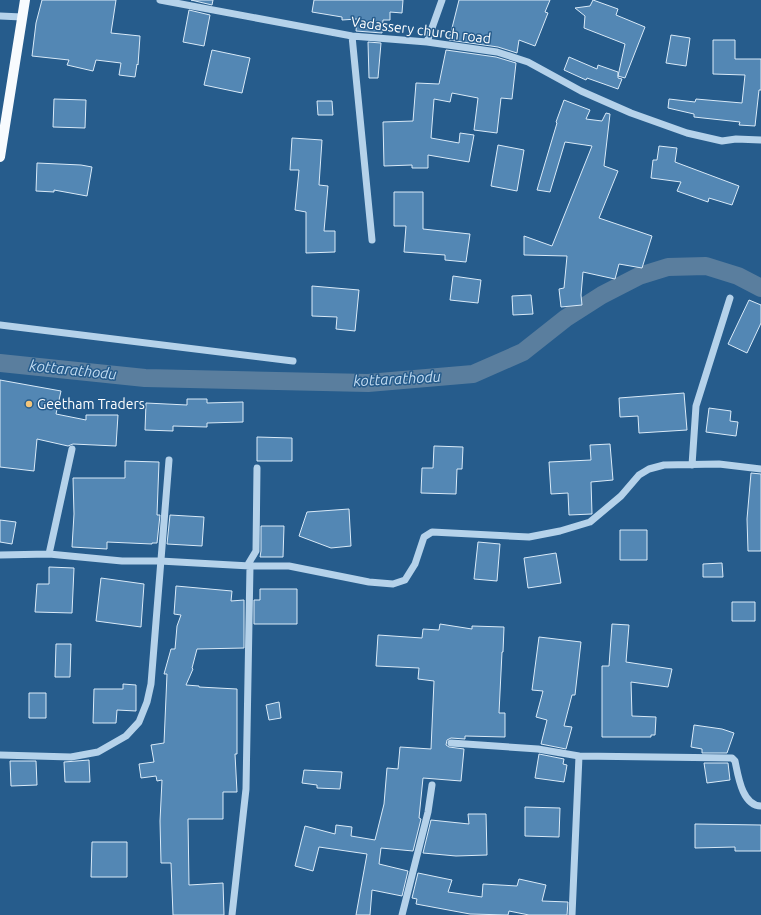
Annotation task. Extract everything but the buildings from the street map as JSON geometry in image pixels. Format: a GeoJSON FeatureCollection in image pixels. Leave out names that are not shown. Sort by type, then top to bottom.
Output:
{"type":"FeatureCollection","features":[{"type":"Feature","properties":{"kind":"main road"},"geometry":{"type":"LineString","coordinates":[[0,157],[25,0]]}},
{"type":"Feature","properties":{"kind":"street","name":"Vadassery church road"},"geometry":{"type":"LineString","coordinates":[[160,0],[185,2],[352,36],[427,42],[497,52],[528,62],[580,91],[617,107],[687,133],[722,141],[736,139],[761,140]]}},
{"type":"Feature","properties":{"kind":"street"},"geometry":{"type":"LineString","coordinates":[[427,42],[442,0]]}},
{"type":"Feature","properties":{"kind":"street"},"geometry":{"type":"LineString","coordinates":[[0,16],[22,17]]}},
{"type":"Feature","properties":{"kind":"street"},"geometry":{"type":"LineString","coordinates":[[352,36],[372,240]]}},
{"type":"Feature","properties":{"kind":"street"},"geometry":{"type":"LineString","coordinates":[[692,465],[696,406],[730,298]]}},
{"type":"Feature","properties":{"kind":"street"},"geometry":{"type":"LineString","coordinates":[[0,325],[293,361]]}},
{"type":"Feature","properties":{"kind":"street"},"geometry":{"type":"LineString","coordinates":[[49,554],[72,450]]}},
{"type":"Feature","properties":{"kind":"street"},"geometry":{"type":"LineString","coordinates":[[0,755],[71,757],[98,752],[126,736],[139,722],[147,702],[151,684],[169,460]]}},
{"type":"Feature","properties":{"kind":"street"},"geometry":{"type":"LineString","coordinates":[[0,554],[49,554],[122,561],[289,566],[369,582],[393,584],[405,580],[415,564],[424,537],[432,532],[530,537],[560,531],[590,522],[621,496],[638,475],[649,469],[664,465],[719,464],[761,469]]}},
{"type":"Feature","properties":{"kind":"street"},"geometry":{"type":"LineString","coordinates":[[232,915],[246,788],[249,566],[256,552],[257,468]]}},
{"type":"Feature","properties":{"kind":"street"},"geometry":{"type":"LineString","coordinates":[[451,743],[538,749],[579,756],[732,758],[735,761],[744,793],[751,803],[756,806],[761,806]]}},
{"type":"Feature","properties":{"kind":"street"},"geometry":{"type":"LineString","coordinates":[[572,915],[579,756]]}},
{"type":"Feature","properties":{"kind":"street"},"geometry":{"type":"LineString","coordinates":[[402,915],[428,812],[432,785]]}},
{"type":"Feature","properties":{"kind":"waterway","name":"kottarathodu"},"geometry":{"type":"LineString","coordinates":[[0,363],[145,378],[368,383],[473,374],[523,352],[566,318],[602,295],[639,276],[668,267],[706,266],[738,276],[761,288]]}},
{"type":"Feature","properties":{"kind":"place","name":"Geetham Traders"},"geometry":{"type":"Point","coordinates":[29,404]}}]}
